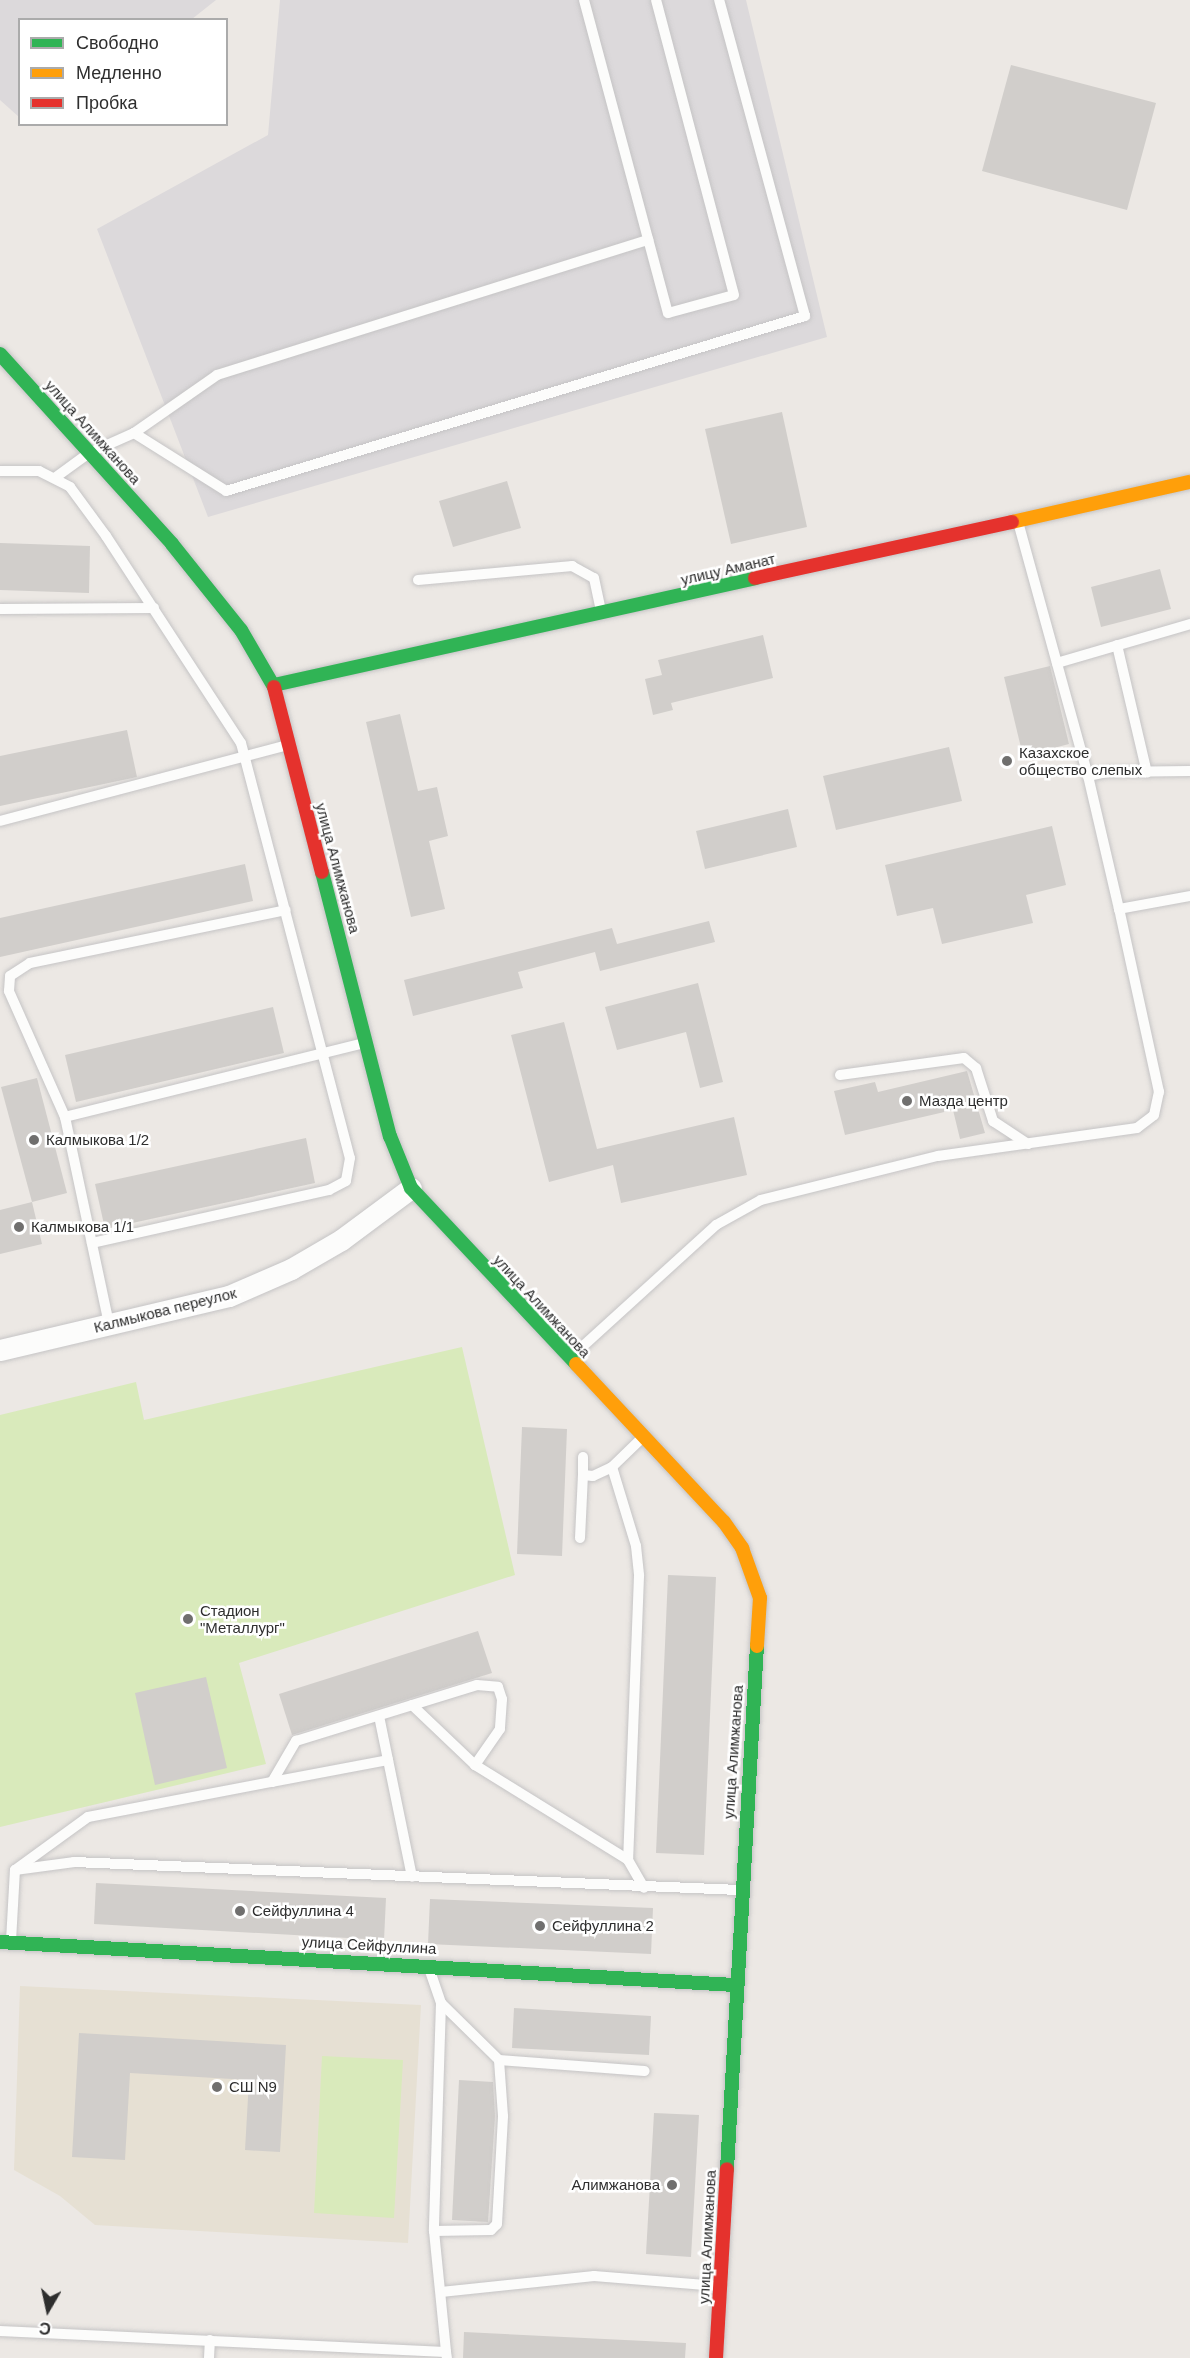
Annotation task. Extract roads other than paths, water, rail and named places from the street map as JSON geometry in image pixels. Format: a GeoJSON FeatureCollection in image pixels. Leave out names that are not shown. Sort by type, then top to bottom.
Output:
{"type":"FeatureCollection","features":[{"type":"Feature","properties":{"kind":"street","name":"улица Алимжанова"},"geometry":{"type":"LineString","coordinates":[[0,354],[89,453],[234,622],[274,685],[368,1042],[390,1136],[411,1188],[724,1522],[742,1548],[760,1598],[740,1890],[722,2286],[716,2358]]}},
{"type":"Feature","properties":{"kind":"street","name":"улицу Аманат"},"geometry":{"type":"LineString","coordinates":[[274,685],[1190,482]]}},
{"type":"Feature","properties":{"kind":"street","name":"Калмыкова переулок"},"geometry":{"type":"LineString","coordinates":[[0,1350],[229,1296],[291,1269],[411,1188]]}},
{"type":"Feature","properties":{"kind":"street","name":"улица Сейфуллина"},"geometry":{"type":"LineString","coordinates":[[5,1942],[428,1965],[735,1985]]}},
{"type":"Feature","properties":{"kind":"lane"},"geometry":{"type":"LineString","coordinates":[[584,0],[668,313],[734,295],[656,0]]}},
{"type":"Feature","properties":{"kind":"lane"},"geometry":{"type":"LineString","coordinates":[[134,433],[226,491],[805,316],[718,0]]}},
{"type":"Feature","properties":{"kind":"lane"},"geometry":{"type":"LineString","coordinates":[[56,477],[89,453],[134,433],[217,375],[648,240]]}},
{"type":"Feature","properties":{"kind":"lane"},"geometry":{"type":"LineString","coordinates":[[0,471],[39,471],[56,477],[106,536],[231,724],[245,754],[350,1158],[349,1175],[338,1187],[92,1243]]}},
{"type":"Feature","properties":{"kind":"lane"},"geometry":{"type":"LineString","coordinates":[[569,1359],[716,1225],[744,1208],[938,1156],[1137,1128],[1150,1121],[1158,1106],[1159,1092],[1119,909],[1088,776],[1018,520]]}},
{"type":"Feature","properties":{"kind":"lane"},"geometry":{"type":"LineString","coordinates":[[418,580],[572,566],[594,578],[602,614]]}},
{"type":"Feature","properties":{"kind":"lane"},"geometry":{"type":"LineString","coordinates":[[0,609],[154,608]]}},
{"type":"Feature","properties":{"kind":"lane"},"geometry":{"type":"LineString","coordinates":[[1057,663],[1190,624]]}},
{"type":"Feature","properties":{"kind":"lane"},"geometry":{"type":"LineString","coordinates":[[1117,645],[1147,773]]}},
{"type":"Feature","properties":{"kind":"lane"},"geometry":{"type":"LineString","coordinates":[[0,821],[245,754],[288,745]]}},
{"type":"Feature","properties":{"kind":"lane"},"geometry":{"type":"LineString","coordinates":[[1088,776],[1190,771]]}},
{"type":"Feature","properties":{"kind":"lane"},"geometry":{"type":"LineString","coordinates":[[1119,909],[1190,896]]}},
{"type":"Feature","properties":{"kind":"lane"},"geometry":{"type":"LineString","coordinates":[[110,1324],[65,1117],[9,991],[5,975],[30,963],[286,910]]}},
{"type":"Feature","properties":{"kind":"lane"},"geometry":{"type":"LineString","coordinates":[[65,1117],[368,1042]]}},
{"type":"Feature","properties":{"kind":"lane"},"geometry":{"type":"LineString","coordinates":[[840,1076],[964,1058],[976,1068],[993,1121],[1028,1144]]}},
{"type":"Feature","properties":{"kind":"lane"},"geometry":{"type":"LineString","coordinates":[[583,1475],[593,1476],[612,1467],[643,1436]]}},
{"type":"Feature","properties":{"kind":"lane"},"geometry":{"type":"LineString","coordinates":[[580,1538],[583,1457]]}},
{"type":"Feature","properties":{"kind":"lane"},"geometry":{"type":"LineString","coordinates":[[612,1467],[636,1546],[639,1576],[628,1860]]}},
{"type":"Feature","properties":{"kind":"lane"},"geometry":{"type":"LineString","coordinates":[[272,1782],[296,1741],[477,1686],[498,1688],[500,1729],[475,1765]]}},
{"type":"Feature","properties":{"kind":"lane"},"geometry":{"type":"LineString","coordinates":[[412,1705],[475,1765],[628,1860],[644,1888]]}},
{"type":"Feature","properties":{"kind":"lane"},"geometry":{"type":"LineString","coordinates":[[379,1716],[412,1877]]}},
{"type":"Feature","properties":{"kind":"lane"},"geometry":{"type":"LineString","coordinates":[[5,1942],[15,1870],[88,1817],[388,1760]]}},
{"type":"Feature","properties":{"kind":"lane"},"geometry":{"type":"LineString","coordinates":[[15,1870],[74,1862],[644,1888],[740,1890]]}},
{"type":"Feature","properties":{"kind":"lane"},"geometry":{"type":"LineString","coordinates":[[0,2331],[210,2340],[447,2355],[434,2231],[441,2003],[428,1965]]}},
{"type":"Feature","properties":{"kind":"lane"},"geometry":{"type":"LineString","coordinates":[[434,2231],[491,2230],[497,2224],[503,2116],[499,2061],[441,2003]]}},
{"type":"Feature","properties":{"kind":"lane"},"geometry":{"type":"LineString","coordinates":[[499,2061],[645,2071]]}},
{"type":"Feature","properties":{"kind":"lane"},"geometry":{"type":"LineString","coordinates":[[441,2292],[594,2276],[722,2286]]}},
{"type":"Feature","properties":{"kind":"lane"},"geometry":{"type":"LineString","coordinates":[[209,2358],[210,2340]]}},
{"type":"Feature","properties":{"kind":"place","name":"Казахское общество слепых"},"geometry":{"type":"Point","coordinates":[1007,761]}},
{"type":"Feature","properties":{"kind":"place","name":"Мазда центр"},"geometry":{"type":"Point","coordinates":[907,1101]}},
{"type":"Feature","properties":{"kind":"place","name":"Калмыкова 1/2"},"geometry":{"type":"Point","coordinates":[34,1140]}},
{"type":"Feature","properties":{"kind":"place","name":"Калмыкова 1/1"},"geometry":{"type":"Point","coordinates":[19,1227]}},
{"type":"Feature","properties":{"kind":"place","name":"Стадион \"Металлург\""},"geometry":{"type":"Point","coordinates":[188,1619]}},
{"type":"Feature","properties":{"kind":"place","name":"Сейфуллина 4"},"geometry":{"type":"Point","coordinates":[240,1911]}},
{"type":"Feature","properties":{"kind":"place","name":"Сейфуллина 2"},"geometry":{"type":"Point","coordinates":[540,1926]}},
{"type":"Feature","properties":{"kind":"place","name":"СШ N9"},"geometry":{"type":"Point","coordinates":[217,2087]}},
{"type":"Feature","properties":{"kind":"place","name":"Алимжанова"},"geometry":{"type":"Point","coordinates":[672,2185]}}]}
